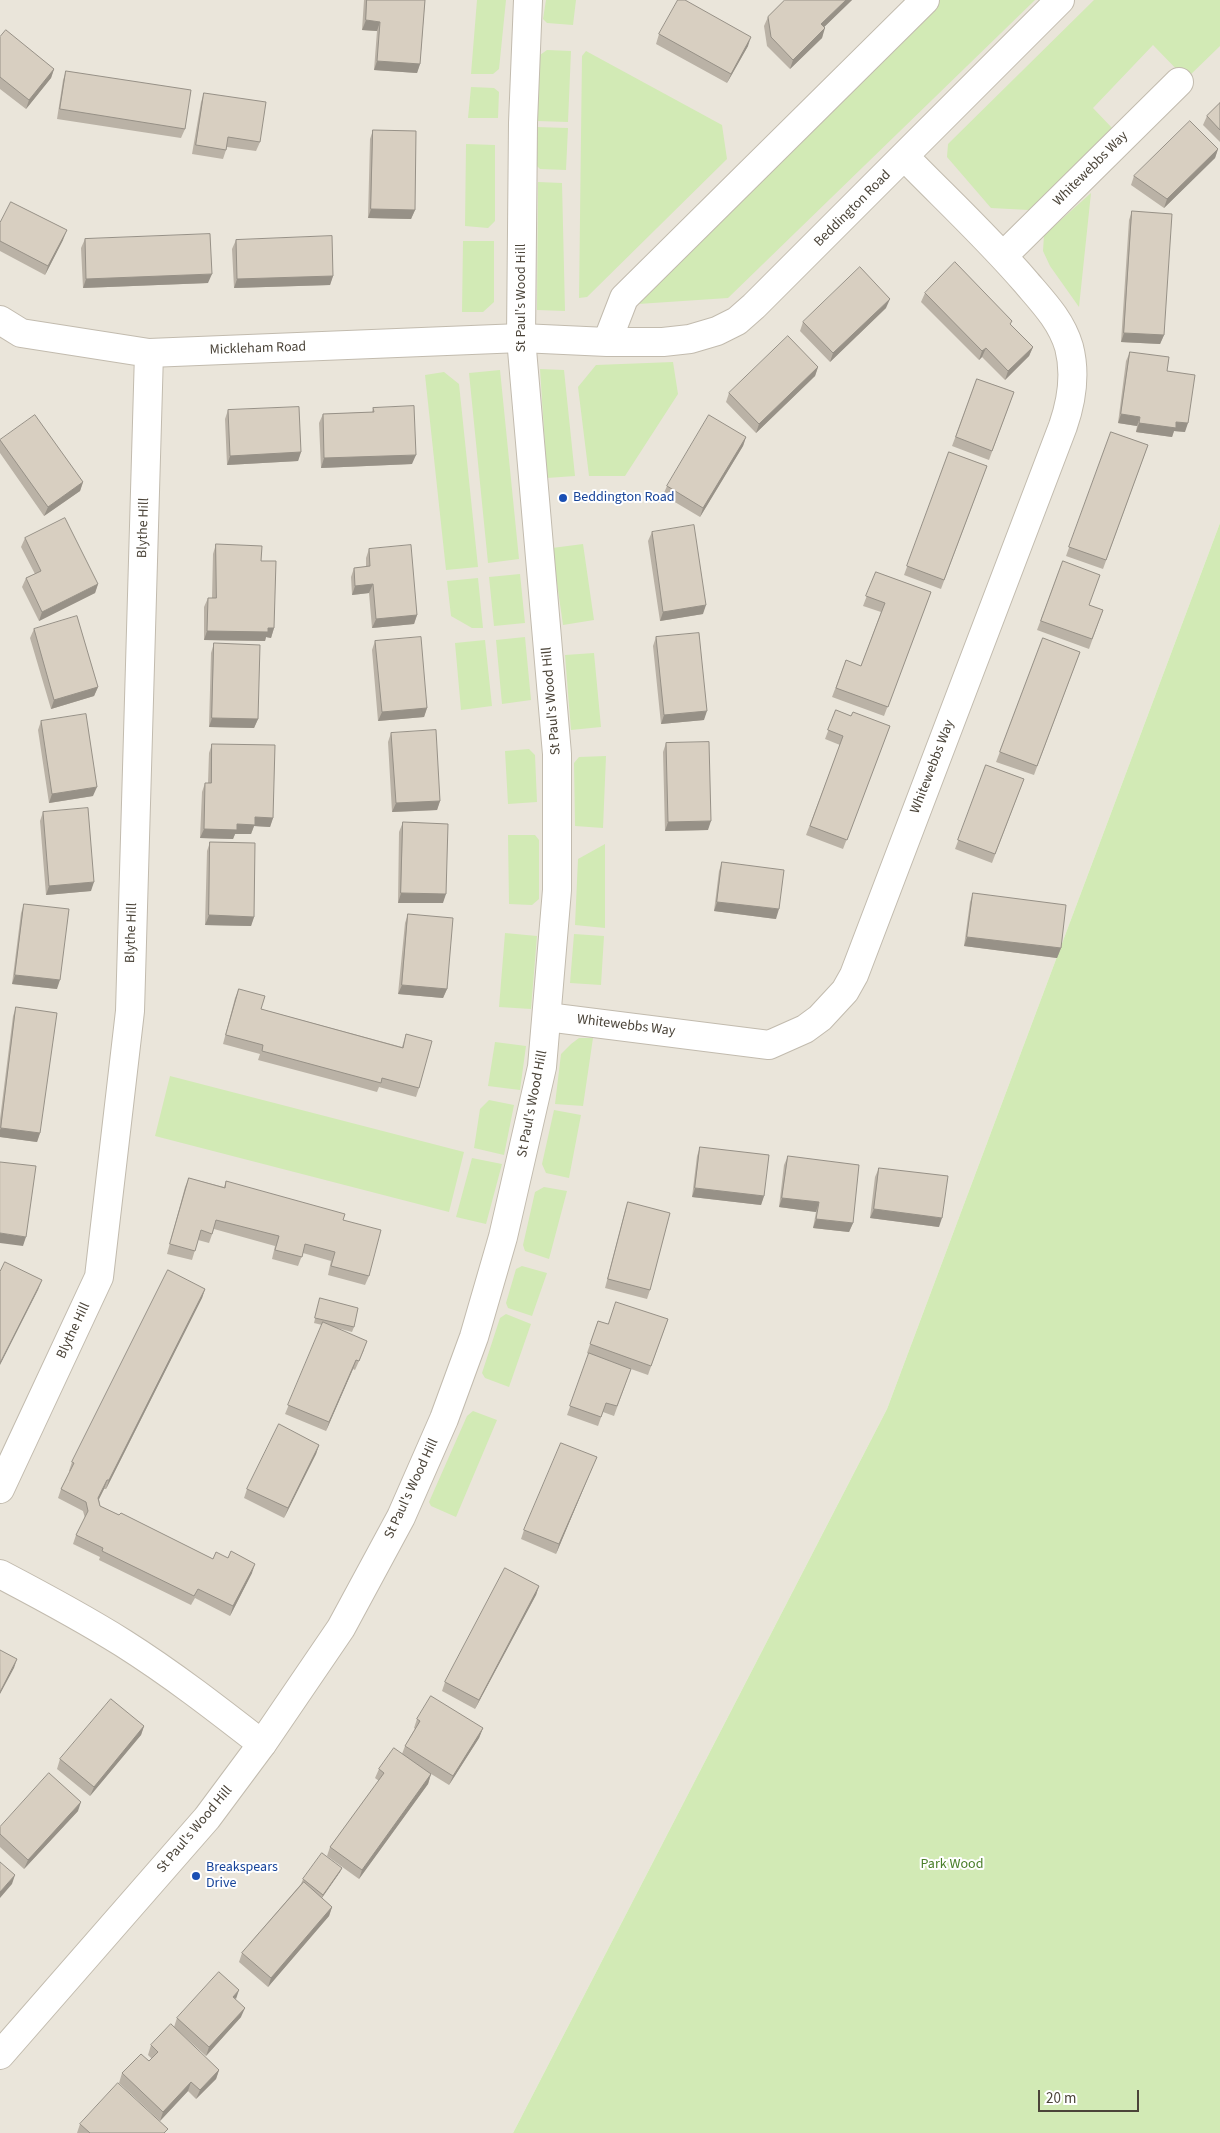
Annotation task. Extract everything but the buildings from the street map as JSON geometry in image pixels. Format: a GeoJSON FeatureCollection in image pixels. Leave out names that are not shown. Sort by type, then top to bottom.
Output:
{"type":"FeatureCollection","features":[{"type":"Feature","properties":{"kind":"street","name":"St Paul's Wood Hill"},"geometry":{"type":"LineString","coordinates":[[0,2055],[207,1818],[262,1744],[341,1628],[401,1516],[444,1419],[474,1338],[503,1237],[542,1067],[548,1016],[557,890],[557,754],[521,338],[523,123],[528,0]]}},
{"type":"Feature","properties":{"kind":"street"},"geometry":{"type":"LineString","coordinates":[[607,342],[624,298],[925,0]]}},
{"type":"Feature","properties":{"kind":"street","name":"Beddington Road"},"geometry":{"type":"LineString","coordinates":[[521,338],[607,342],[663,342],[690,339],[737,321],[905,157],[1060,0]]}},
{"type":"Feature","properties":{"kind":"street","name":"Whitewebbs Way"},"geometry":{"type":"LineString","coordinates":[[1003,256],[1179,82]]}},
{"type":"Feature","properties":{"kind":"street","name":"Whitewebbs Way"},"geometry":{"type":"LineString","coordinates":[[548,1016],[769,1044],[804,1030],[820,1018],[845,991],[858,966],[1070,405],[1073,385],[1069,346],[1054,314],[1003,256],[905,157]]}},
{"type":"Feature","properties":{"kind":"street","name":"Mickleham Road"},"geometry":{"type":"LineString","coordinates":[[0,320],[22,333],[149,353],[521,338]]}},
{"type":"Feature","properties":{"kind":"street","name":"Blythe Hill"},"geometry":{"type":"LineString","coordinates":[[0,1489],[99,1276],[130,1011],[149,353]]}},
{"type":"Feature","properties":{"kind":"street"},"geometry":{"type":"LineString","coordinates":[[0,1574],[82,1618],[125,1644],[176,1679],[262,1744]]}},
{"type":"Feature","properties":{"kind":"shaded area"},"geometry":{"type":"Polygon","coordinates":[[[0,0],[1220,0],[1220,523],[887,1409],[513,2133],[0,2133],[0,0]]]}},
{"type":"Feature","properties":{"kind":"green space"},"geometry":{"type":"Polygon","coordinates":[[[477,0],[506,0],[499,69],[493,74],[471,74],[477,0]]]}},
{"type":"Feature","properties":{"kind":"green space"},"geometry":{"type":"Polygon","coordinates":[[[546,0],[576,0],[573,25],[547,23],[543,19],[546,0]]]}},
{"type":"Feature","properties":{"kind":"green space"},"geometry":{"type":"Polygon","coordinates":[[[940,0],[1035,0],[728,298],[638,304],[940,0]]]}},
{"type":"Feature","properties":{"kind":"green space"},"geometry":{"type":"Polygon","coordinates":[[[1094,0],[1220,0],[1220,46],[1186,79],[1153,45],[1093,108],[1113,129],[1029,210],[991,208],[947,157],[948,144],[1094,0]]]}},
{"type":"Feature","properties":{"kind":"green space"},"geometry":{"type":"Polygon","coordinates":[[[547,50],[571,51],[568,122],[537,121],[540,55],[547,50]]]}},
{"type":"Feature","properties":{"kind":"green space"},"geometry":{"type":"Polygon","coordinates":[[[586,51],[722,125],[727,159],[587,297],[579,298],[582,56],[586,51]]]}},
{"type":"Feature","properties":{"kind":"green space"},"geometry":{"type":"Polygon","coordinates":[[[471,87],[494,88],[499,92],[498,118],[468,118],[471,87]]]}},
{"type":"Feature","properties":{"kind":"green space"},"geometry":{"type":"Polygon","coordinates":[[[536,127],[568,128],[566,170],[540,169],[536,165],[536,127]]]}},
{"type":"Feature","properties":{"kind":"green space"},"geometry":{"type":"Polygon","coordinates":[[[466,144],[495,145],[495,221],[488,228],[465,226],[466,144]]]}},
{"type":"Feature","properties":{"kind":"green space"},"geometry":{"type":"Polygon","coordinates":[[[538,182],[562,183],[565,311],[537,310],[538,182]]]}},
{"type":"Feature","properties":{"kind":"green space"},"geometry":{"type":"Polygon","coordinates":[[[1091,193],[1079,307],[1050,266],[1043,251],[1044,235],[1091,193]]]}},
{"type":"Feature","properties":{"kind":"green space"},"geometry":{"type":"Polygon","coordinates":[[[463,241],[494,241],[494,302],[483,312],[462,312],[463,241]]]}},
{"type":"Feature","properties":{"kind":"green space"},"geometry":{"type":"Polygon","coordinates":[[[673,362],[678,394],[625,476],[589,476],[578,387],[596,365],[673,362]]]}},
{"type":"Feature","properties":{"kind":"green space"},"geometry":{"type":"Polygon","coordinates":[[[540,369],[564,370],[575,476],[547,478],[540,369]]]}},
{"type":"Feature","properties":{"kind":"green space"},"geometry":{"type":"Polygon","coordinates":[[[500,370],[519,559],[488,563],[469,373],[500,370]]]}},
{"type":"Feature","properties":{"kind":"green space"},"geometry":{"type":"Polygon","coordinates":[[[444,372],[459,384],[478,567],[446,570],[425,375],[444,372]]]}},
{"type":"Feature","properties":{"kind":"green space","name":"Park Wood"},"geometry":{"type":"Polygon","coordinates":[[[1220,523],[1220,2133],[513,2133],[887,1409],[1220,523]]]}},
{"type":"Feature","properties":{"kind":"green space"},"geometry":{"type":"Polygon","coordinates":[[[583,544],[594,620],[563,625],[552,548],[583,544]]]}},
{"type":"Feature","properties":{"kind":"green space"},"geometry":{"type":"Polygon","coordinates":[[[520,574],[525,623],[494,626],[489,577],[520,574]]]}},
{"type":"Feature","properties":{"kind":"green space"},"geometry":{"type":"Polygon","coordinates":[[[478,578],[483,628],[472,628],[451,616],[447,581],[478,578]]]}},
{"type":"Feature","properties":{"kind":"green space"},"geometry":{"type":"Polygon","coordinates":[[[525,637],[531,700],[502,704],[496,640],[525,637]]]}},
{"type":"Feature","properties":{"kind":"green space"},"geometry":{"type":"Polygon","coordinates":[[[485,640],[492,706],[461,710],[455,643],[485,640]]]}},
{"type":"Feature","properties":{"kind":"green space"},"geometry":{"type":"Polygon","coordinates":[[[594,653],[601,727],[571,730],[565,655],[594,653]]]}},
{"type":"Feature","properties":{"kind":"green space"},"geometry":{"type":"Polygon","coordinates":[[[529,749],[535,755],[537,802],[508,804],[505,751],[529,749]]]}},
{"type":"Feature","properties":{"kind":"green space"},"geometry":{"type":"Polygon","coordinates":[[[606,756],[603,828],[575,826],[574,763],[579,757],[606,756]]]}},
{"type":"Feature","properties":{"kind":"green space"},"geometry":{"type":"Polygon","coordinates":[[[508,835],[535,835],[539,840],[539,899],[532,905],[509,904],[508,835]]]}},
{"type":"Feature","properties":{"kind":"green space"},"geometry":{"type":"Polygon","coordinates":[[[605,844],[605,928],[575,925],[578,859],[605,844]]]}},
{"type":"Feature","properties":{"kind":"green space"},"geometry":{"type":"Polygon","coordinates":[[[505,933],[537,936],[531,1009],[499,1007],[505,933]]]}},
{"type":"Feature","properties":{"kind":"green space"},"geometry":{"type":"Polygon","coordinates":[[[574,934],[604,936],[601,985],[570,983],[574,934]]]}},
{"type":"Feature","properties":{"kind":"green space"},"geometry":{"type":"Polygon","coordinates":[[[579,1038],[593,1038],[583,1106],[555,1104],[561,1054],[579,1038]]]}},
{"type":"Feature","properties":{"kind":"green space"},"geometry":{"type":"Polygon","coordinates":[[[495,1042],[526,1046],[520,1090],[488,1086],[495,1042]]]}},
{"type":"Feature","properties":{"kind":"green space"},"geometry":{"type":"Polygon","coordinates":[[[170,1076],[464,1152],[449,1212],[155,1136],[170,1076]]]}},
{"type":"Feature","properties":{"kind":"green space"},"geometry":{"type":"Polygon","coordinates":[[[489,1100],[514,1105],[504,1155],[474,1148],[480,1109],[489,1100]]]}},
{"type":"Feature","properties":{"kind":"green space"},"geometry":{"type":"Polygon","coordinates":[[[554,1110],[581,1115],[569,1178],[546,1173],[542,1164],[554,1110]]]}},
{"type":"Feature","properties":{"kind":"green space"},"geometry":{"type":"Polygon","coordinates":[[[472,1158],[502,1164],[486,1224],[456,1217],[472,1158]]]}},
{"type":"Feature","properties":{"kind":"green space"},"geometry":{"type":"Polygon","coordinates":[[[544,1187],[567,1191],[549,1259],[525,1251],[523,1245],[535,1192],[544,1187]]]}},
{"type":"Feature","properties":{"kind":"green space"},"geometry":{"type":"Polygon","coordinates":[[[522,1266],[547,1273],[532,1316],[508,1308],[506,1303],[516,1269],[522,1266]]]}},
{"type":"Feature","properties":{"kind":"green space"},"geometry":{"type":"Polygon","coordinates":[[[506,1314],[531,1324],[509,1387],[485,1378],[482,1373],[500,1318],[506,1314]]]}},
{"type":"Feature","properties":{"kind":"green space"},"geometry":{"type":"Polygon","coordinates":[[[473,1411],[497,1420],[456,1517],[431,1506],[429,1502],[467,1416],[473,1411]]]}},
{"type":"Feature","properties":{"kind":"place","name":"Beddington Road"},"geometry":{"type":"Point","coordinates":[563,498]}},
{"type":"Feature","properties":{"kind":"place","name":"Breakspears Drive"},"geometry":{"type":"Point","coordinates":[196,1876]}}]}
